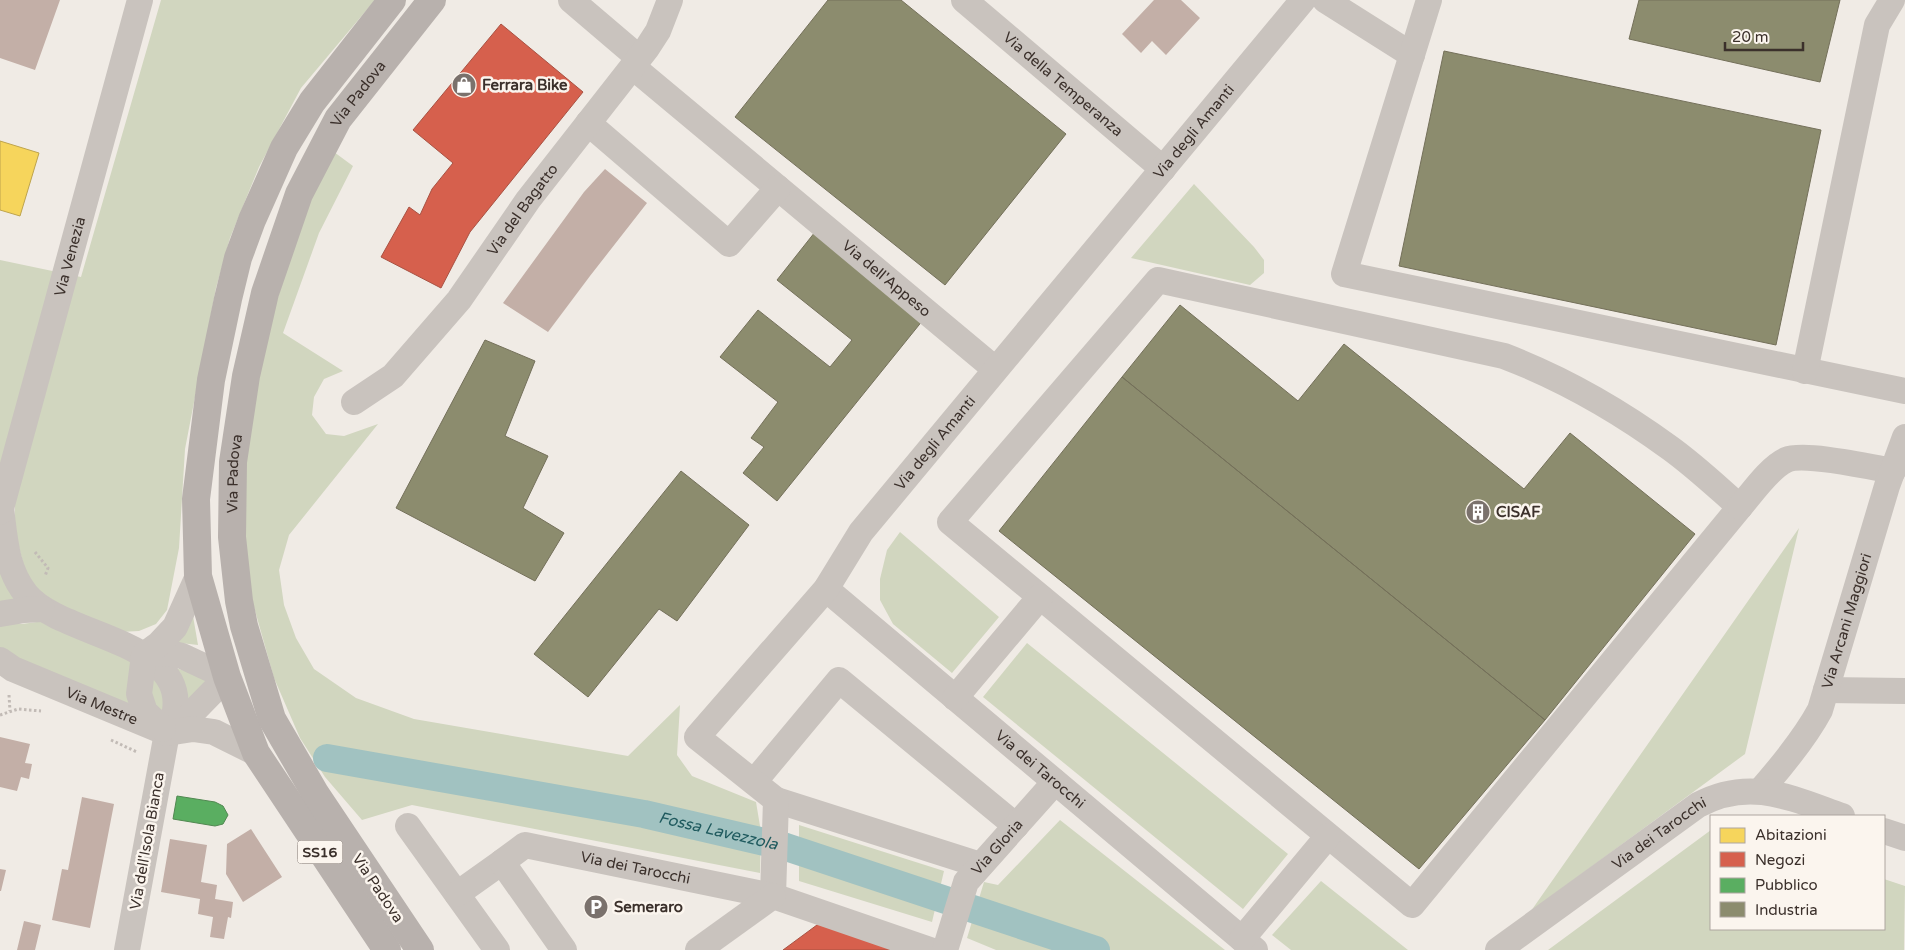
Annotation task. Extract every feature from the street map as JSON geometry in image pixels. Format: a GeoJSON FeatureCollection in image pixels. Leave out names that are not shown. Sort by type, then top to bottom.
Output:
{"type":"FeatureCollection","features":[{"type":"Feature","properties":{"kind":"main road","name":"Via Padova"},"geometry":{"type":"LineString","coordinates":[[380,940],[256,753],[227,677],[198,576],[196,499],[211,380],[238,258],[252,220],[284,148],[312,102],[392,0]]}},
{"type":"Feature","properties":{"kind":"main road","name":"Via Padova"},"geometry":{"type":"LineString","coordinates":[[420,950],[315,793],[272,719],[244,626],[238,592],[232,537],[232,462],[246,376],[265,293],[300,194],[338,119],[432,0]]}},
{"type":"Feature","properties":{"kind":"main road"},"geometry":{"type":"LineString","coordinates":[[312,102],[338,119]]}},
{"type":"Feature","properties":{"kind":"main road"},"geometry":{"type":"LineString","coordinates":[[227,677],[258,668]]}},
{"type":"Feature","properties":{"kind":"main road"},"geometry":{"type":"LineString","coordinates":[[380,940],[392,910]]}},
{"type":"Feature","properties":{"kind":"street","name":"Via Venezia"},"geometry":{"type":"LineString","coordinates":[[1,510],[140,0]]}},
{"type":"Feature","properties":{"kind":"street","name":"Via dell'Appeso"},"geometry":{"type":"LineString","coordinates":[[571,0],[636,62],[778,188],[996,369]]}},
{"type":"Feature","properties":{"kind":"street","name":"Via del Bagatto"},"geometry":{"type":"LineString","coordinates":[[354,402],[393,376],[459,300],[528,200],[658,31],[670,0]]}},
{"type":"Feature","properties":{"kind":"street","name":"Via della Temperanza"},"geometry":{"type":"LineString","coordinates":[[964,0],[1162,168]]}},
{"type":"Feature","properties":{"kind":"street","name":"Via degli Amanti"},"geometry":{"type":"LineString","coordinates":[[776,800],[697,738],[826,590],[861,532],[1303,0]]}},
{"type":"Feature","properties":{"kind":"street"},"geometry":{"type":"LineString","coordinates":[[1325,0],[1412,55]]}},
{"type":"Feature","properties":{"kind":"street"},"geometry":{"type":"LineString","coordinates":[[1429,0],[1344,274],[1905,391]]}},
{"type":"Feature","properties":{"kind":"street"},"geometry":{"type":"LineString","coordinates":[[1805,371],[1877,25],[1892,0]]}},
{"type":"Feature","properties":{"kind":"street"},"geometry":{"type":"LineString","coordinates":[[588,123],[729,244],[778,188]]}},
{"type":"Feature","properties":{"kind":"street"},"geometry":{"type":"LineString","coordinates":[[1740,507],[1672,449],[1623,416],[1584,392],[1522,363],[1504,356],[1158,280],[950,522],[1412,905],[1775,467],[1785,460],[1794,457],[1893,471]]}},
{"type":"Feature","properties":{"kind":"street","name":"Via Arcani Maggiori"},"geometry":{"type":"LineString","coordinates":[[1760,791],[1812,726],[1820,710],[1905,437]]}},
{"type":"Feature","properties":{"kind":"street"},"geometry":{"type":"LineString","coordinates":[[1,510],[10,566],[27,595],[42,609],[144,655],[164,670],[171,680],[175,711],[167,733]]}},
{"type":"Feature","properties":{"kind":"street"},"geometry":{"type":"LineString","coordinates":[[144,655],[159,644],[175,627],[198,576]]}},
{"type":"Feature","properties":{"kind":"street","name":"Via dei Tarocchi"},"geometry":{"type":"LineString","coordinates":[[826,590],[1248,944]]}},
{"type":"Feature","properties":{"kind":"street"},"geometry":{"type":"LineString","coordinates":[[955,698],[1040,597]]}},
{"type":"Feature","properties":{"kind":"street"},"geometry":{"type":"LineString","coordinates":[[0,614],[42,609]]}},
{"type":"Feature","properties":{"kind":"street"},"geometry":{"type":"LineString","coordinates":[[144,655],[168,653],[182,656],[227,677],[189,716],[167,733]]}},
{"type":"Feature","properties":{"kind":"street","name":"Via Mestre"},"geometry":{"type":"LineString","coordinates":[[144,655],[138,694],[145,712],[167,733]]}},
{"type":"Feature","properties":{"kind":"street","name":"Via Mestre"},"geometry":{"type":"LineString","coordinates":[[0,660],[13,669],[167,733]]}},
{"type":"Feature","properties":{"kind":"street"},"geometry":{"type":"LineString","coordinates":[[0,684],[37,679]]}},
{"type":"Feature","properties":{"kind":"street"},"geometry":{"type":"LineString","coordinates":[[754,782],[839,680],[1016,826]]}},
{"type":"Feature","properties":{"kind":"street"},"geometry":{"type":"LineString","coordinates":[[1826,690],[1905,691]]}},
{"type":"Feature","properties":{"kind":"street"},"geometry":{"type":"LineString","coordinates":[[167,733],[193,729],[214,732],[256,753]]}},
{"type":"Feature","properties":{"kind":"street","name":"Via dell'Isola Bianca"},"geometry":{"type":"LineString","coordinates":[[127,950],[167,733]]}},
{"type":"Feature","properties":{"kind":"street","name":"Via Gloria"},"geometry":{"type":"LineString","coordinates":[[945,950],[973,874],[1055,782]]}},
{"type":"Feature","properties":{"kind":"street","name":"Via dei Tarocchi"},"geometry":{"type":"LineString","coordinates":[[1498,950],[1698,805],[1714,796],[1729,792],[1760,791],[1795,800],[1839,815]]}},
{"type":"Feature","properties":{"kind":"street"},"geometry":{"type":"LineString","coordinates":[[698,950],[773,896],[776,800],[973,874]]}},
{"type":"Feature","properties":{"kind":"street"},"geometry":{"type":"LineString","coordinates":[[408,826],[498,950]]}},
{"type":"Feature","properties":{"kind":"street"},"geometry":{"type":"LineString","coordinates":[[1885,831],[1905,838]]}},
{"type":"Feature","properties":{"kind":"street"},"geometry":{"type":"LineString","coordinates":[[1248,944],[1328,836]]}},
{"type":"Feature","properties":{"kind":"street","name":"Via dei Tarocchi"},"geometry":{"type":"LineString","coordinates":[[457,894],[525,845],[773,896],[930,950]]}},
{"type":"Feature","properties":{"kind":"street"},"geometry":{"type":"LineString","coordinates":[[502,862],[564,950]]}},
{"type":"Feature","properties":{"kind":"path"},"geometry":{"type":"LineString","coordinates":[[0,715],[18,709],[33,709],[47,712]]}},
{"type":"Feature","properties":{"kind":"path"},"geometry":{"type":"LineString","coordinates":[[109,740],[162,763]]}},
{"type":"Feature","properties":{"kind":"green space"},"geometry":{"type":"Polygon","coordinates":[[[161,0],[375,0],[301,88],[259,167],[230,238],[216,288],[185,449],[179,548],[167,610],[156,624],[139,631],[120,632],[97,626],[29,586],[14,528],[15,506],[0,501],[0,260],[81,277],[161,0]]]}},
{"type":"Feature","properties":{"kind":"green space"},"geometry":{"type":"Polygon","coordinates":[[[334,152],[353,166],[319,233],[283,333],[343,371],[324,379],[314,397],[312,415],[326,434],[344,436],[378,424],[289,535],[279,570],[284,605],[296,638],[314,669],[356,698],[414,719],[628,756],[680,705],[677,755],[692,776],[756,802],[761,832],[760,873],[412,805],[362,820],[325,777],[300,738],[274,678],[252,600],[241,525],[245,444],[261,352],[308,200],[334,152]]]}},
{"type":"Feature","properties":{"kind":"green space"},"geometry":{"type":"Polygon","coordinates":[[[1194,184],[1264,260],[1264,273],[1250,285],[1131,258],[1194,184]]]}},
{"type":"Feature","properties":{"kind":"green space"},"geometry":{"type":"Polygon","coordinates":[[[1799,528],[1745,754],[1531,911],[1799,528]]]}},
{"type":"Feature","properties":{"kind":"green space"},"geometry":{"type":"Polygon","coordinates":[[[900,532],[999,617],[952,673],[893,624],[880,600],[880,579],[887,550],[900,532]]]}},
{"type":"Feature","properties":{"kind":"green space"},"geometry":{"type":"Polygon","coordinates":[[[0,563],[29,603],[0,607],[0,563]]]}},
{"type":"Feature","properties":{"kind":"green space"},"geometry":{"type":"Polygon","coordinates":[[[193,616],[198,645],[172,642],[193,616]]]}},
{"type":"Feature","properties":{"kind":"green space"},"geometry":{"type":"Polygon","coordinates":[[[44,621],[135,663],[133,712],[0,652],[0,623],[22,624],[44,621]]]}},
{"type":"Feature","properties":{"kind":"green space"},"geometry":{"type":"Polygon","coordinates":[[[1027,643],[1288,854],[1243,909],[983,697],[1027,643]]]}},
{"type":"Feature","properties":{"kind":"green space"},"geometry":{"type":"Polygon","coordinates":[[[150,667],[165,697],[167,712],[156,718],[148,697],[150,667]]]}},
{"type":"Feature","properties":{"kind":"green space"},"geometry":{"type":"Polygon","coordinates":[[[172,667],[209,678],[184,704],[172,667]]]}},
{"type":"Feature","properties":{"kind":"green space"},"geometry":{"type":"Polygon","coordinates":[[[1060,820],[1225,950],[996,950],[967,938],[984,882],[998,885],[1060,820]]]}},
{"type":"Feature","properties":{"kind":"green space"},"geometry":{"type":"Polygon","coordinates":[[[799,825],[944,871],[932,922],[799,881],[799,825]]]}},
{"type":"Feature","properties":{"kind":"green space"},"geometry":{"type":"Polygon","coordinates":[[[1710,831],[1710,930],[1885,930],[1885,879],[1905,886],[1904,950],[1548,950],[1710,831]]]}},
{"type":"Feature","properties":{"kind":"green space"},"geometry":{"type":"Polygon","coordinates":[[[1321,881],[1408,950],[1291,950],[1272,935],[1321,881]]]}},
{"type":"Feature","properties":{"kind":"building: Abitazioni"},"geometry":{"type":"Polygon","coordinates":[[[0,141],[39,153],[20,216],[0,210],[0,141]]]}},
{"type":"Feature","properties":{"kind":"building: Negozi"},"geometry":{"type":"Polygon","coordinates":[[[501,24],[583,92],[470,232],[441,288],[381,257],[409,207],[420,215],[432,189],[453,163],[413,130],[501,24]]]}},
{"type":"Feature","properties":{"kind":"building: Negozi"},"geometry":{"type":"Polygon","coordinates":[[[821,922],[899,950],[783,950],[821,922]]]}},
{"type":"Feature","properties":{"kind":"building: Pubblico"},"geometry":{"type":"Polygon","coordinates":[[[177,796],[215,802],[223,806],[228,815],[223,824],[215,826],[173,819],[177,796]]]}},
{"type":"Feature","properties":{"kind":"building: Industria"},"geometry":{"type":"Polygon","coordinates":[[[828,0],[901,0],[1066,134],[945,285],[735,117],[828,0]]]}},
{"type":"Feature","properties":{"kind":"building: Industria"},"geometry":{"type":"Polygon","coordinates":[[[1639,0],[1840,0],[1820,82],[1629,39],[1639,0]]]}},
{"type":"Feature","properties":{"kind":"building: Industria"},"geometry":{"type":"Polygon","coordinates":[[[1444,51],[1821,130],[1776,345],[1399,266],[1444,51]]]}},
{"type":"Feature","properties":{"kind":"building: Industria"},"geometry":{"type":"Polygon","coordinates":[[[815,232],[923,320],[777,501],[743,473],[764,447],[751,438],[778,402],[720,357],[758,310],[830,367],[852,340],[777,280],[815,232]]]}},
{"type":"Feature","properties":{"kind":"building: Industria","name":"CISAF"},"geometry":{"type":"Polygon","coordinates":[[[1180,305],[1298,401],[1344,344],[1524,489],[1570,433],[1695,534],[1545,720],[1122,377],[1180,305]]]}},
{"type":"Feature","properties":{"kind":"building: Industria"},"geometry":{"type":"Polygon","coordinates":[[[485,340],[535,361],[505,436],[548,456],[523,508],[564,533],[535,581],[396,508],[485,340]]]}},
{"type":"Feature","properties":{"kind":"building: Industria"},"geometry":{"type":"Polygon","coordinates":[[[1122,377],[1545,720],[1419,869],[999,531],[1122,377]]]}},
{"type":"Feature","properties":{"kind":"building: Industria"},"geometry":{"type":"Polygon","coordinates":[[[681,471],[749,525],[677,621],[659,609],[588,697],[534,654],[681,471]]]}},
{"type":"Feature","properties":{"kind":"building: Altro"},"geometry":{"type":"Polygon","coordinates":[[[0,0],[60,0],[35,70],[0,58],[0,0]]]}},
{"type":"Feature","properties":{"kind":"building: Altro"},"geometry":{"type":"Polygon","coordinates":[[[1154,0],[1181,0],[1200,18],[1166,55],[1152,41],[1141,53],[1122,34],[1154,0]]]}},
{"type":"Feature","properties":{"kind":"building: Altro"},"geometry":{"type":"Polygon","coordinates":[[[605,169],[647,203],[548,332],[503,303],[584,192],[605,169]]]}},
{"type":"Feature","properties":{"kind":"building: Altro"},"geometry":{"type":"Polygon","coordinates":[[[0,737],[30,744],[25,763],[32,764],[29,779],[21,777],[17,791],[0,787],[0,737]]]}},
{"type":"Feature","properties":{"kind":"building: Altro"},"geometry":{"type":"Polygon","coordinates":[[[82,797],[114,804],[90,928],[52,920],[62,869],[68,870],[82,797]]]}},
{"type":"Feature","properties":{"kind":"building: Altro"},"geometry":{"type":"Polygon","coordinates":[[[251,829],[282,877],[243,902],[226,874],[227,844],[251,829]]]}},
{"type":"Feature","properties":{"kind":"building: Altro"},"geometry":{"type":"Polygon","coordinates":[[[170,839],[207,845],[201,882],[217,885],[215,899],[233,902],[231,918],[228,917],[224,939],[210,937],[213,917],[198,914],[200,899],[161,892],[170,839]]]}},
{"type":"Feature","properties":{"kind":"building: Altro"},"geometry":{"type":"Polygon","coordinates":[[[0,869],[6,870],[1,891],[0,891],[0,869]]]}},
{"type":"Feature","properties":{"kind":"building: Altro"},"geometry":{"type":"Polygon","coordinates":[[[24,921],[41,925],[35,950],[17,950],[24,921]]]}},
{"type":"Feature","properties":{"kind":"waterway","name":"Fossa Lavezzola"},"geometry":{"type":"LineString","coordinates":[[327,758],[644,814],[786,847],[1096,950]]}},
{"type":"Feature","properties":{"kind":"place","name":"Ferrara Bike"},"geometry":{"type":"Point","coordinates":[464,85]}},
{"type":"Feature","properties":{"kind":"place","name":"CISAF"},"geometry":{"type":"Point","coordinates":[1478,512]}},
{"type":"Feature","properties":{"kind":"place","name":"Semeraro"},"geometry":{"type":"Point","coordinates":[596,907]}}]}
